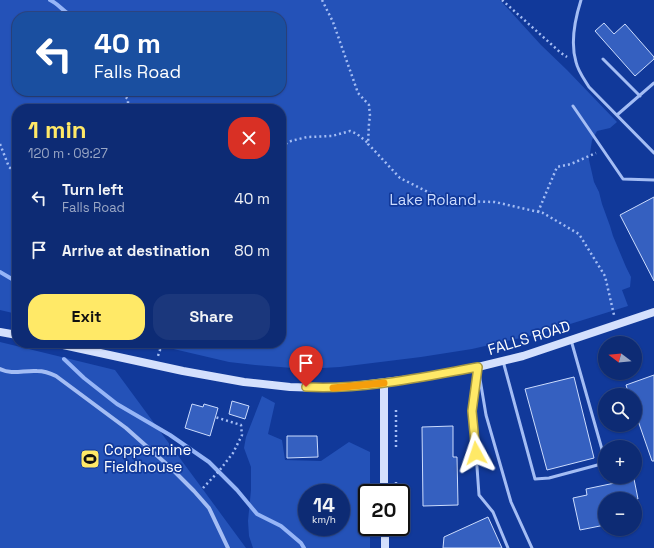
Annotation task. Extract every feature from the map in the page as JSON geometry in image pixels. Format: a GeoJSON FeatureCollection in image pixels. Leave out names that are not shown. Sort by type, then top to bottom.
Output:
{"type":"FeatureCollection","features":[{"type":"Feature","properties":{"kind":"main road","name":"FALLS ROAD"},"geometry":{"type":"LineString","coordinates":[[78,348],[197,374],[232,380],[290,387],[345,387],[418,378],[503,361],[654,312]]}},
{"type":"Feature","properties":{"kind":"main road"},"geometry":{"type":"LineString","coordinates":[[0,332],[12,334]]}},
{"type":"Feature","properties":{"kind":"main road"},"geometry":{"type":"LineString","coordinates":[[384,383],[384,484]]}},
{"type":"Feature","properties":{"kind":"main road"},"geometry":{"type":"LineString","coordinates":[[385,536],[385,548]]}},
{"type":"Feature","properties":{"kind":"street"},"geometry":{"type":"LineString","coordinates":[[0,369],[6,372],[38,371],[56,376],[126,428],[171,468],[209,508],[228,548]]}},
{"type":"Feature","properties":{"kind":"lane"},"geometry":{"type":"LineString","coordinates":[[581,0],[574,29],[573,47],[576,62],[581,75],[588,87],[654,153]]}},
{"type":"Feature","properties":{"kind":"lane"},"geometry":{"type":"LineString","coordinates":[[603,59],[640,96]]}},
{"type":"Feature","properties":{"kind":"lane"},"geometry":{"type":"LineString","coordinates":[[617,115],[654,83]]}},
{"type":"Feature","properties":{"kind":"lane"},"geometry":{"type":"LineString","coordinates":[[573,106],[623,179],[654,180]]}},
{"type":"Feature","properties":{"kind":"lane"},"geometry":{"type":"LineString","coordinates":[[571,340],[599,440]]}},
{"type":"Feature","properties":{"kind":"lane"},"geometry":{"type":"LineString","coordinates":[[503,361],[535,480],[549,478],[598,463]]}},
{"type":"Feature","properties":{"kind":"lane"},"geometry":{"type":"LineString","coordinates":[[478,367],[472,411],[479,495],[493,512],[508,548]]}},
{"type":"Feature","properties":{"kind":"lane"},"geometry":{"type":"LineString","coordinates":[[478,367],[486,415],[511,502],[532,548]]}},
{"type":"Feature","properties":{"kind":"path"},"geometry":{"type":"LineString","coordinates":[[322,0],[333,22],[358,93],[369,105],[370,116],[368,144]]}},
{"type":"Feature","properties":{"kind":"path"},"geometry":{"type":"LineString","coordinates":[[502,0],[561,53],[576,62]]}},
{"type":"Feature","properties":{"kind":"path"},"geometry":{"type":"LineString","coordinates":[[286,144],[307,137],[332,136],[350,130],[368,144],[400,178],[430,193],[454,201],[495,202],[543,213],[579,234],[605,276],[617,325]]}},
{"type":"Feature","properties":{"kind":"path"},"geometry":{"type":"LineString","coordinates":[[0,144],[9,167],[12,169]]}},
{"type":"Feature","properties":{"kind":"path"},"geometry":{"type":"LineString","coordinates":[[538,212],[557,167],[571,164],[603,149]]}},
{"type":"Feature","properties":{"kind":"path"},"geometry":{"type":"LineString","coordinates":[[156,364],[159,348]]}},
{"type":"Feature","properties":{"kind":"path"},"geometry":{"type":"LineString","coordinates":[[396,408],[396,448]]}},
{"type":"Feature","properties":{"kind":"path"},"geometry":{"type":"LineString","coordinates":[[197,495],[233,453],[242,434],[241,425],[215,417]]}},
{"type":"Feature","properties":{"kind":"path"},"geometry":{"type":"LineString","coordinates":[[396,478],[396,484]]}},
{"type":"Feature","properties":{"kind":"green space","name":"Lake Roland"},"geometry":{"type":"Polygon","coordinates":[[[0,0],[500,0],[541,45],[617,122],[610,128],[597,131],[592,140],[589,160],[594,182],[599,192],[613,236],[631,277],[630,287],[622,290],[628,306],[538,334],[472,349],[340,367],[305,369],[229,362],[169,348],[286,348],[286,104],[12,104],[12,313],[0,310],[0,0]]]}},
{"type":"Feature","properties":{"kind":"green space","name":"Coppermine Fieldhouse"},"geometry":{"type":"Polygon","coordinates":[[[0,342],[12,345],[12,348],[25,348],[115,370],[246,548],[0,548],[0,342]]]}},
{"type":"Feature","properties":{"kind":"green space"},"geometry":{"type":"Polygon","coordinates":[[[262,396],[275,403],[268,434],[282,440],[285,460],[321,461],[349,442],[370,452],[370,484],[358,484],[358,536],[370,536],[370,548],[253,548],[249,536],[248,521],[251,490],[251,467],[244,448],[246,437],[262,396]]]}},
{"type":"Feature","properties":{"kind":"building"},"geometry":{"type":"Polygon","coordinates":[[[604,23],[614,34],[625,24],[654,57],[654,59],[635,76],[595,31],[604,23]]]}},
{"type":"Feature","properties":{"kind":"building"},"geometry":{"type":"Polygon","coordinates":[[[654,197],[654,281],[620,215],[654,197]]]}},
{"type":"Feature","properties":{"kind":"building"},"geometry":{"type":"Polygon","coordinates":[[[654,375],[654,461],[652,461],[642,432],[642,388],[627,388],[626,385],[654,375]]]}},
{"type":"Feature","properties":{"kind":"building"},"geometry":{"type":"Polygon","coordinates":[[[574,377],[594,458],[547,470],[525,389],[574,377]]]}},
{"type":"Feature","properties":{"kind":"building"},"geometry":{"type":"Polygon","coordinates":[[[232,401],[249,406],[245,419],[229,414],[232,401]]]}},
{"type":"Feature","properties":{"kind":"building"},"geometry":{"type":"Polygon","coordinates":[[[192,404],[203,407],[204,404],[218,408],[210,436],[185,428],[192,404]]]}},
{"type":"Feature","properties":{"kind":"building"},"geometry":{"type":"Polygon","coordinates":[[[453,426],[453,457],[457,457],[458,505],[423,506],[422,427],[453,426]]]}},
{"type":"Feature","properties":{"kind":"building"},"geometry":{"type":"Polygon","coordinates":[[[287,436],[317,436],[318,457],[287,458],[287,436]]]}},
{"type":"Feature","properties":{"kind":"building"},"geometry":{"type":"Polygon","coordinates":[[[610,484],[635,484],[637,492],[598,492],[598,526],[580,530],[573,498],[587,495],[586,489],[610,484]]]}},
{"type":"Feature","properties":{"kind":"building"},"geometry":{"type":"Polygon","coordinates":[[[488,517],[502,548],[443,548],[444,537],[488,517]]]}},
{"type":"Feature","properties":{"kind":"waterway"},"geometry":{"type":"LineString","coordinates":[[50,0],[66,12]]}},
{"type":"Feature","properties":{"kind":"waterway"},"geometry":{"type":"LineString","coordinates":[[0,272],[12,279]]}},
{"type":"Feature","properties":{"kind":"waterway"},"geometry":{"type":"LineString","coordinates":[[64,359],[84,378],[117,404],[170,435],[209,462],[237,490],[257,514],[281,526],[301,543],[304,548]]}},
{"type":"Feature","properties":{"kind":"slow traffic"},"geometry":{"type":"LineString","coordinates":[[333,388],[384,383]]}},
{"type":"Feature","properties":{"kind":"place","name":"Coppermine Fieldhouse"},"geometry":{"type":"Point","coordinates":[90,459]}},
{"type":"Feature","properties":{"kind":"route"},"geometry":{"type":"LineString","coordinates":[[306,387],[345,387],[384,383],[478,367],[472,411],[476,453]]}}]}
